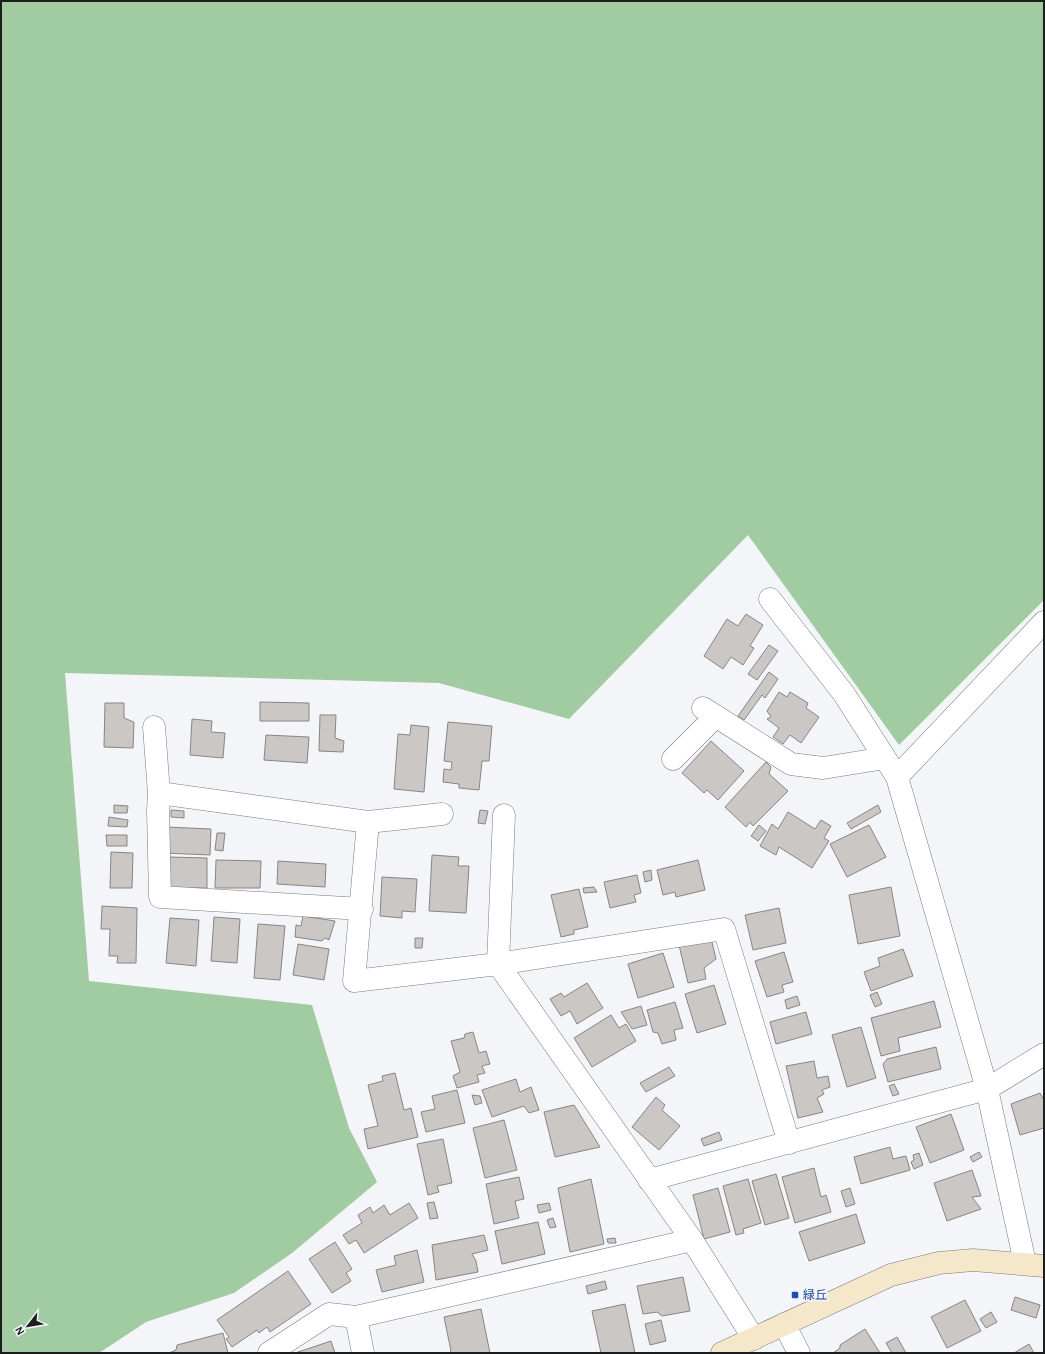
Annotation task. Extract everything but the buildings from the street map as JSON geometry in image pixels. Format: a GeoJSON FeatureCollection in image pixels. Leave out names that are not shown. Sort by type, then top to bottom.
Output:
{"type":"FeatureCollection","features":[{"type":"Feature","properties":{"kind":"main road"},"geometry":{"type":"LineString","coordinates":[[722,1353],[891,1275],[939,1263],[974,1260],[1034,1265]]}},
{"type":"Feature","properties":{"kind":"street"},"geometry":{"type":"LineString","coordinates":[[770,599],[844,694],[897,777],[987,1089],[1034,1265]]}},
{"type":"Feature","properties":{"kind":"street"},"geometry":{"type":"LineString","coordinates":[[897,777],[1044,622]]}},
{"type":"Feature","properties":{"kind":"street"},"geometry":{"type":"LineString","coordinates":[[673,759],[710,712],[790,764],[823,768],[885,758]]}},
{"type":"Feature","properties":{"kind":"street"},"geometry":{"type":"LineString","coordinates":[[154,727],[159,793],[160,897],[362,909]]}},
{"type":"Feature","properties":{"kind":"street"},"geometry":{"type":"LineString","coordinates":[[159,793],[368,822],[442,814]]}},
{"type":"Feature","properties":{"kind":"street"},"geometry":{"type":"LineString","coordinates":[[504,816],[498,964],[692,1240],[754,1339]]}},
{"type":"Feature","properties":{"kind":"street"},"geometry":{"type":"LineString","coordinates":[[368,822],[362,909],[354,981],[498,964],[724,929],[789,1143]]}},
{"type":"Feature","properties":{"kind":"street"},"geometry":{"type":"LineString","coordinates":[[649,1180],[987,1089],[1044,1054]]}},
{"type":"Feature","properties":{"kind":"street"},"geometry":{"type":"LineString","coordinates":[[269,1353],[329,1314],[356,1317],[692,1240]]}},
{"type":"Feature","properties":{"kind":"street"},"geometry":{"type":"LineString","coordinates":[[356,1317],[363,1353]]}},
{"type":"Feature","properties":{"kind":"street"},"geometry":{"type":"LineString","coordinates":[[784,1324],[799,1353]]}},
{"type":"Feature","properties":{"kind":"green space"},"geometry":{"type":"Polygon","coordinates":[[[1,1],[1044,1],[1044,600],[899,745],[748,535],[569,719],[439,683],[65,673],[89,981],[312,1005],[349,1128],[377,1182],[292,1253],[234,1293],[146,1322],[99,1353],[1,1353],[1,1]]]}},
{"type":"Feature","properties":{"kind":"place","name":"緑丘"},"geometry":{"type":"Point","coordinates":[795,1295]}}]}
